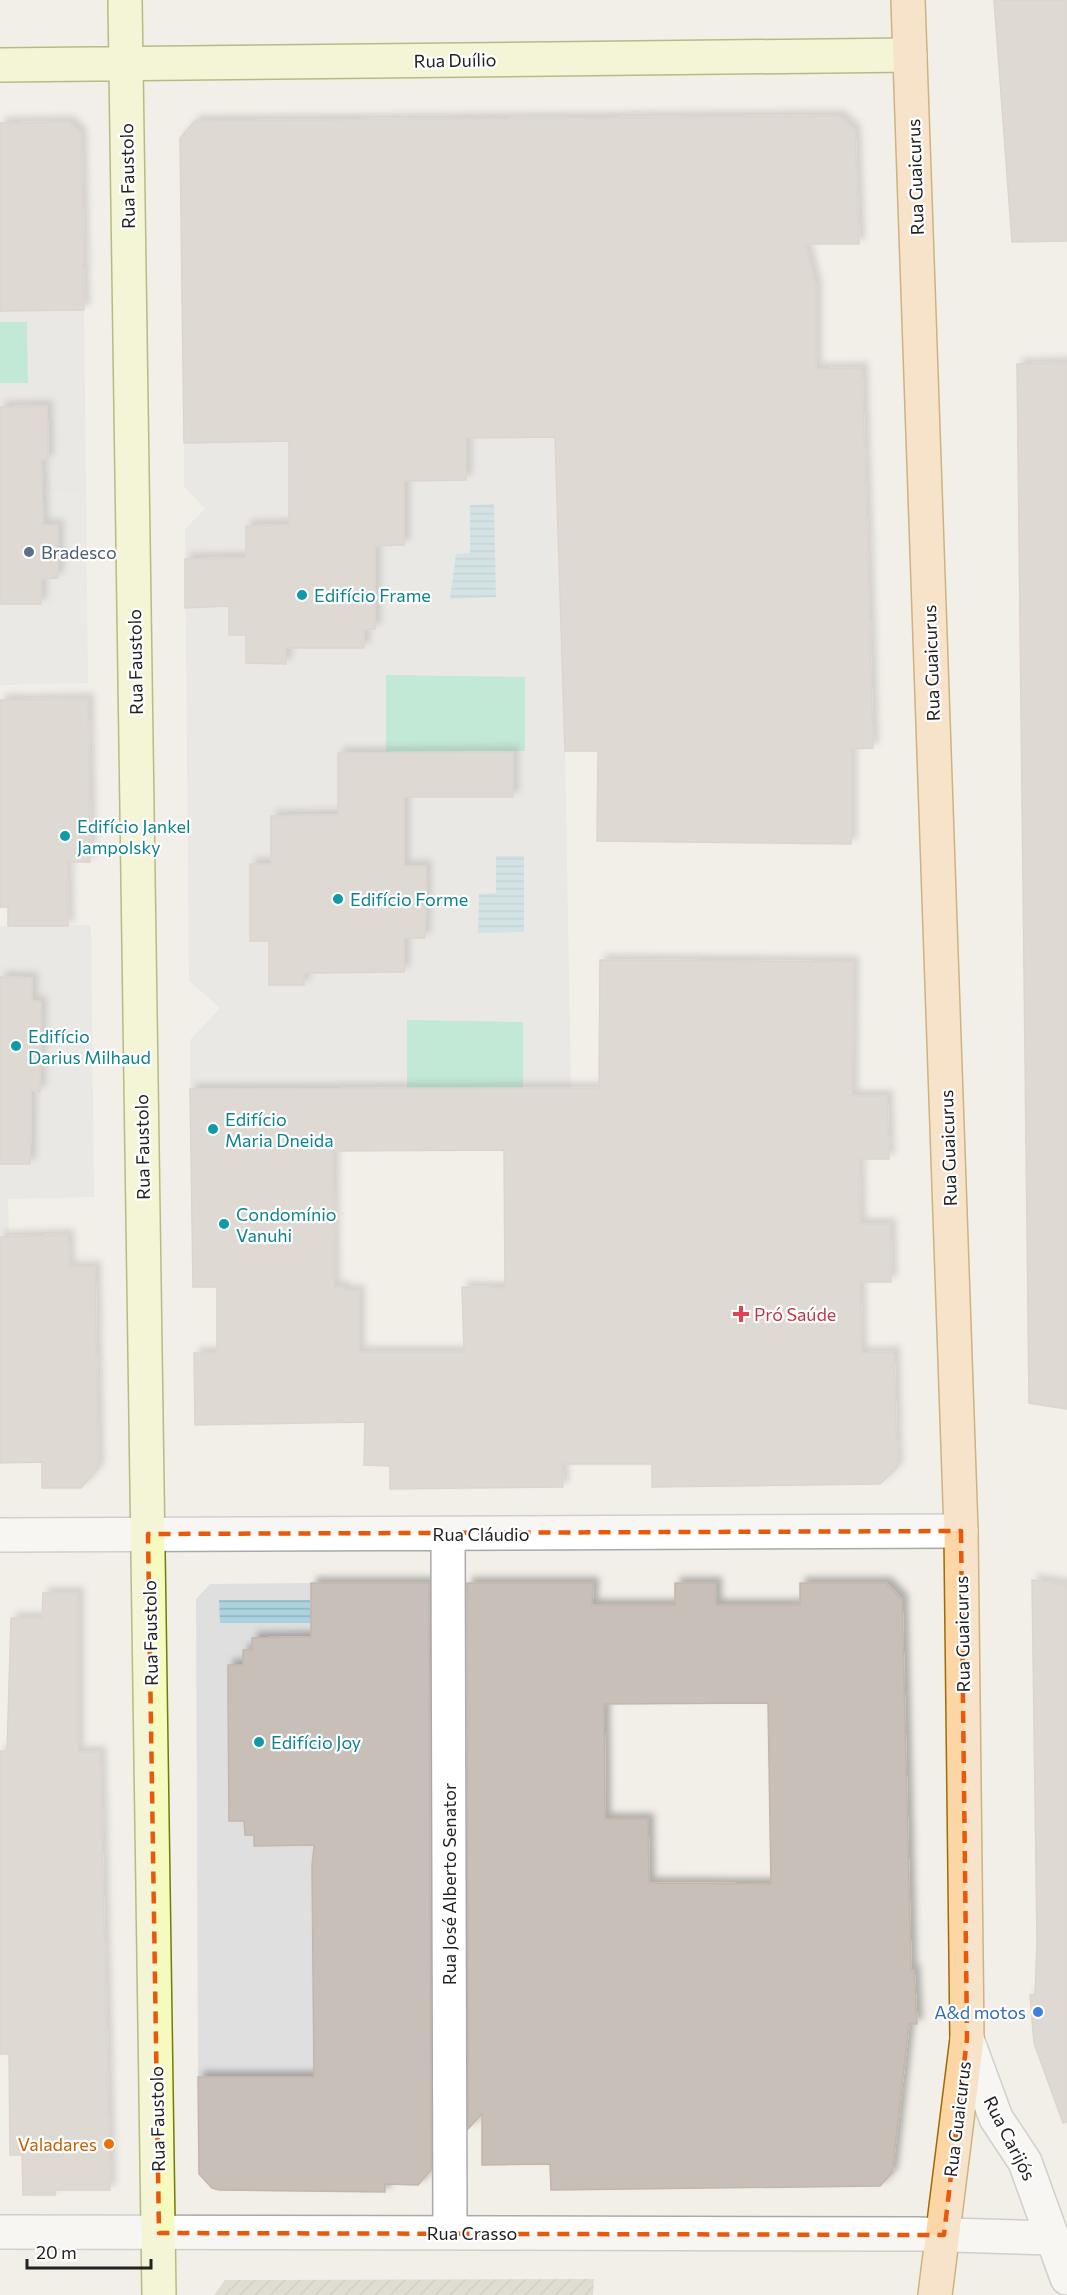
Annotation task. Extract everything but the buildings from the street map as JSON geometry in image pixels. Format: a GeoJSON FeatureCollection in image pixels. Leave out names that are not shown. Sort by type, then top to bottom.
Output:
{"type":"FeatureCollection","features":[{"type":"Feature","properties":{"kind":"main road","name":"Rua Guaicurus"},"geometry":{"type":"LineString","coordinates":[[908,0],[961,1531],[967,2039],[935,2295]]}},
{"type":"Feature","properties":{"kind":"street","name":"Rua Faustolo"},"geometry":{"type":"LineString","coordinates":[[124,0],[159,2295]]}},
{"type":"Feature","properties":{"kind":"street","name":"Rua Duílio"},"geometry":{"type":"LineString","coordinates":[[0,65],[910,56]]}},
{"type":"Feature","properties":{"kind":"street","name":"Rua Cláudio"},"geometry":{"type":"LineString","coordinates":[[0,1535],[961,1531]]}},
{"type":"Feature","properties":{"kind":"street","name":"Rua José Alberto Senator"},"geometry":{"type":"LineString","coordinates":[[448,1534],[450,2233]]}},
{"type":"Feature","properties":{"kind":"street","name":"Rua Carijós"},"geometry":{"type":"LineString","coordinates":[[967,2039],[996,2118],[1025,2162],[1067,2278]]}},
{"type":"Feature","properties":{"kind":"street","name":"Rua Crasso"},"geometry":{"type":"LineString","coordinates":[[0,2232],[944,2235]]}},
{"type":"Feature","properties":{"kind":"street"},"geometry":{"type":"LineString","coordinates":[[944,2235],[1052,2238]]}},
{"type":"Feature","properties":{"kind":"highlighted area"},"geometry":{"type":"Polygon","coordinates":[[[961,1531],[967,2039],[944,2235],[159,2233],[148,1534],[961,1531]]]}},
{"type":"Feature","properties":{"kind":"shaded area"},"geometry":{"type":"Polygon","coordinates":[[[84,310],[86,494],[0,495],[0,311],[84,310]]]}},
{"type":"Feature","properties":{"kind":"shaded area"},"geometry":{"type":"Polygon","coordinates":[[[555,437],[565,751],[571,1088],[190,1089],[190,1040],[220,1008],[189,981],[185,529],[205,509],[184,486],[184,443],[555,437]]]}},
{"type":"Feature","properties":{"kind":"shaded area"},"geometry":{"type":"Polygon","coordinates":[[[86,494],[88,683],[0,685],[0,604],[41,604],[41,579],[58,525],[43,525],[42,495],[86,494]]]}},
{"type":"Feature","properties":{"kind":"shaded area"},"geometry":{"type":"Polygon","coordinates":[[[91,925],[94,1197],[8,1199],[9,1236],[0,1237],[0,926],[91,925]]]}},
{"type":"Feature","properties":{"kind":"shaded area"},"geometry":{"type":"Polygon","coordinates":[[[311,1583],[314,2077],[198,2077],[196,1599],[210,1584],[311,1583]]]}},
{"type":"Feature","properties":{"kind":"shaded area"},"geometry":{"type":"Polygon","coordinates":[[[594,2279],[593,2295],[214,2295],[225,2280],[594,2279]]]}},
{"type":"Feature","properties":{"kind":"green space"},"geometry":{"type":"Polygon","coordinates":[[[0,322],[27,322],[28,383],[0,383],[0,322]]]}},
{"type":"Feature","properties":{"kind":"green space"},"geometry":{"type":"Polygon","coordinates":[[[386,675],[525,677],[525,751],[386,752],[386,675]]]}},
{"type":"Feature","properties":{"kind":"green space"},"geometry":{"type":"Polygon","coordinates":[[[407,1020],[523,1022],[523,1088],[407,1088],[407,1020]]]}},
{"type":"Feature","properties":{"kind":"water"},"geometry":{"type":"Polygon","coordinates":[[[494,504],[496,597],[450,599],[456,554],[470,553],[470,505],[494,504]]]}},
{"type":"Feature","properties":{"kind":"water"},"geometry":{"type":"Polygon","coordinates":[[[496,856],[524,856],[524,932],[478,933],[479,894],[496,893],[496,856]]]}},
{"type":"Feature","properties":{"kind":"water"},"geometry":{"type":"Polygon","coordinates":[[[219,1600],[310,1600],[311,1623],[220,1623],[219,1600]]]}},
{"type":"Feature","properties":{"kind":"place","name":"Bradesco"},"geometry":{"type":"Point","coordinates":[29,552]}},
{"type":"Feature","properties":{"kind":"place","name":"Edifício Frame"},"geometry":{"type":"Point","coordinates":[302,595]}},
{"type":"Feature","properties":{"kind":"place","name":"Edifício Jankel Jampolsky"},"geometry":{"type":"Point","coordinates":[65,836]}},
{"type":"Feature","properties":{"kind":"place","name":"Edifício Forme"},"geometry":{"type":"Point","coordinates":[338,899]}},
{"type":"Feature","properties":{"kind":"place","name":"Edifício Darius Milhaud"},"geometry":{"type":"Point","coordinates":[16,1046]}},
{"type":"Feature","properties":{"kind":"place","name":"Edifício Maria Dneida"},"geometry":{"type":"Point","coordinates":[213,1129]}},
{"type":"Feature","properties":{"kind":"place","name":"Condomínio Vanuhi"},"geometry":{"type":"Point","coordinates":[224,1224]}},
{"type":"Feature","properties":{"kind":"place","name":"Pró Saúde"},"geometry":{"type":"Point","coordinates":[741,1314]}},
{"type":"Feature","properties":{"kind":"place","name":"Edifício Joy"},"geometry":{"type":"Point","coordinates":[259,1742]}},
{"type":"Feature","properties":{"kind":"place","name":"A&d motos"},"geometry":{"type":"Point","coordinates":[1038,2012]}},
{"type":"Feature","properties":{"kind":"place","name":"Valadares"},"geometry":{"type":"Point","coordinates":[109,2144]}}]}
